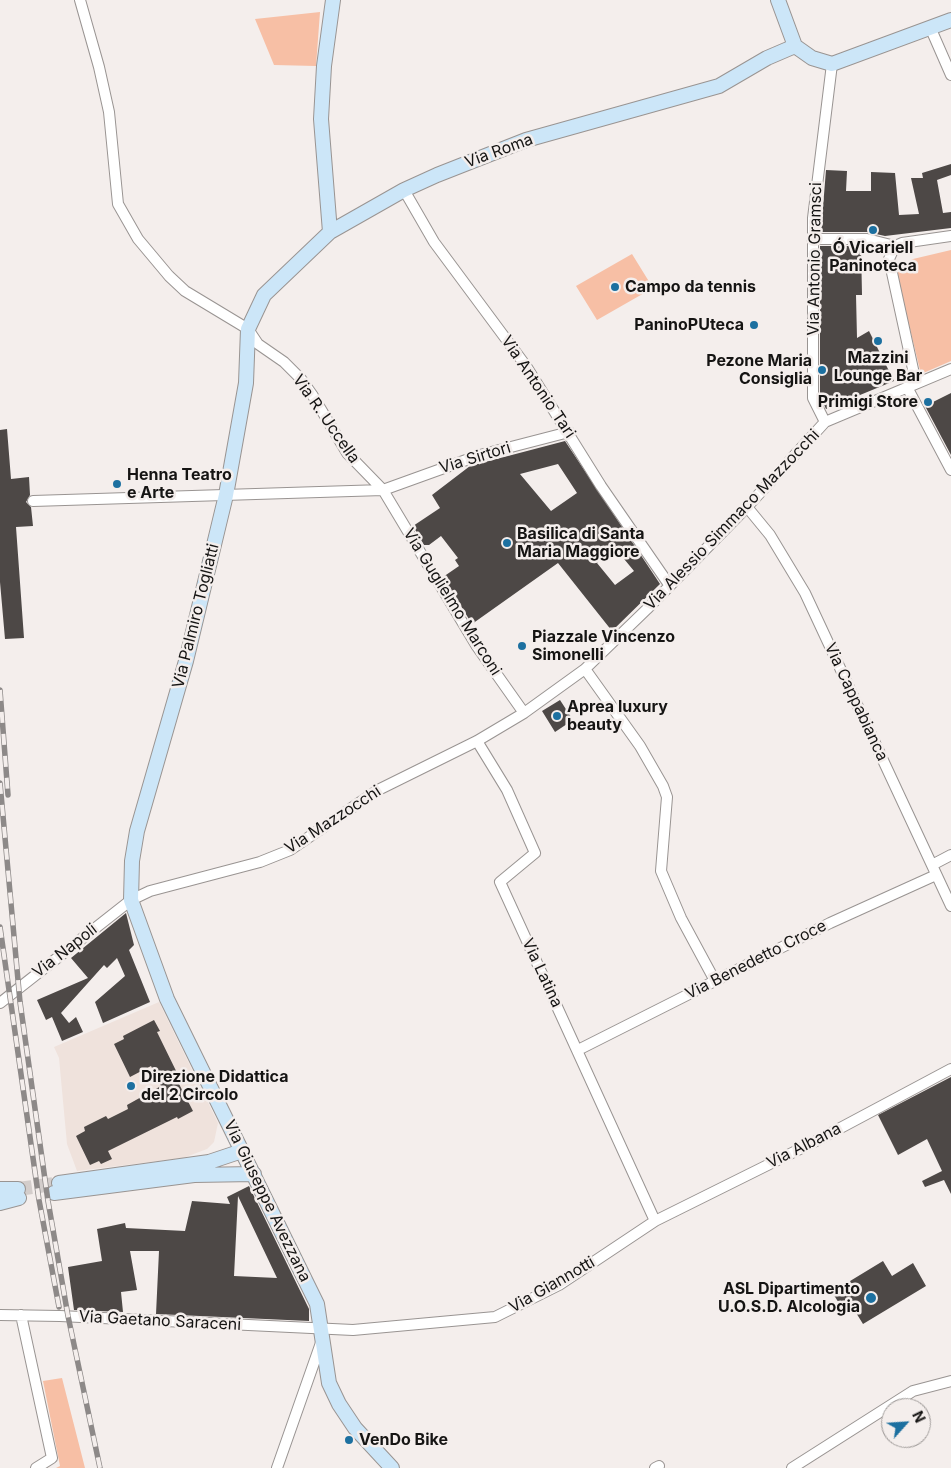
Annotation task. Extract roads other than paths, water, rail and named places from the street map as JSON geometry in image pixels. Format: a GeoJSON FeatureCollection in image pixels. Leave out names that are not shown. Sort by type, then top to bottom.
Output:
{"type":"FeatureCollection","features":[{"type":"Feature","properties":{"kind":"street"},"geometry":{"type":"LineString","coordinates":[[80,0],[100,67],[110,112],[116,191],[120,210],[138,239],[174,281],[207,306],[248,329]]}},
{"type":"Feature","properties":{"kind":"street"},"geometry":{"type":"LineString","coordinates":[[330,232],[321,119],[324,66],[333,0]]}},
{"type":"Feature","properties":{"kind":"street"},"geometry":{"type":"LineString","coordinates":[[778,0],[795,46],[812,58],[832,64],[951,20]]}},
{"type":"Feature","properties":{"kind":"street"},"geometry":{"type":"LineString","coordinates":[[930,28],[951,75]]}},
{"type":"Feature","properties":{"kind":"street","name":"Via Roma"},"geometry":{"type":"LineString","coordinates":[[248,329],[264,295],[330,232],[404,190],[526,140],[719,86],[767,58],[795,46]]}},
{"type":"Feature","properties":{"kind":"street","name":"Via Antonio Gramsci"},"geometry":{"type":"LineString","coordinates":[[825,422],[813,398],[812,239],[818,168],[832,64]]}},
{"type":"Feature","properties":{"kind":"street","name":"Via Antonio Tari"},"geometry":{"type":"LineString","coordinates":[[404,190],[434,242],[526,366],[601,486],[670,586]]}},
{"type":"Feature","properties":{"kind":"street"},"geometry":{"type":"LineString","coordinates":[[812,239],[867,239],[895,246],[902,243],[951,236]]}},
{"type":"Feature","properties":{"kind":"street"},"geometry":{"type":"LineString","coordinates":[[895,246],[889,258],[912,385],[951,470]]}},
{"type":"Feature","properties":{"kind":"street","name":"Via R. Uccella"},"geometry":{"type":"LineString","coordinates":[[248,329],[258,344],[284,362],[301,379],[347,453],[383,490]]}},
{"type":"Feature","properties":{"kind":"street","name":"Via Palmiro Togliatti"},"geometry":{"type":"LineString","coordinates":[[131,900],[132,860],[137,831],[186,661],[226,495],[246,383],[248,329]]}},
{"type":"Feature","properties":{"kind":"street","name":"Via Alessio Simmaco Mazzocchi"},"geometry":{"type":"LineString","coordinates":[[524,713],[585,669],[747,507],[825,422],[951,369]]}},
{"type":"Feature","properties":{"kind":"street","name":"Via Sirtori"},"geometry":{"type":"LineString","coordinates":[[33,501],[383,490],[480,455],[569,432]]}},
{"type":"Feature","properties":{"kind":"street","name":"Via Guglielmo Marconi"},"geometry":{"type":"LineString","coordinates":[[383,490],[476,645],[524,713]]}},
{"type":"Feature","properties":{"kind":"street","name":"Via Cappabianca"},"geometry":{"type":"LineString","coordinates":[[747,507],[770,535],[805,593],[951,906]]}},
{"type":"Feature","properties":{"kind":"street"},"geometry":{"type":"LineString","coordinates":[[585,669],[640,746],[663,786],[667,796],[661,871],[681,918],[715,981]]}},
{"type":"Feature","properties":{"kind":"street","name":"Via Mazzocchi"},"geometry":{"type":"LineString","coordinates":[[131,900],[150,891],[260,862],[290,850],[378,790],[477,741],[524,713]]}},
{"type":"Feature","properties":{"kind":"street","name":"Via Latina"},"geometry":{"type":"LineString","coordinates":[[477,741],[507,790],[535,853],[500,882],[655,1221]]}},
{"type":"Feature","properties":{"kind":"street"},"geometry":{"type":"LineString","coordinates":[[932,865],[951,855]]}},
{"type":"Feature","properties":{"kind":"street","name":"Via Benedetto Croce"},"geometry":{"type":"LineString","coordinates":[[578,1050],[830,923],[936,875]]}},
{"type":"Feature","properties":{"kind":"street","name":"Via Napoli"},"geometry":{"type":"LineString","coordinates":[[0,1003],[131,900]]}},
{"type":"Feature","properties":{"kind":"street","name":"Via Giuseppe Avezzana"},"geometry":{"type":"LineString","coordinates":[[131,900],[166,999],[317,1304],[329,1383],[339,1404],[355,1428],[392,1468]]}},
{"type":"Feature","properties":{"kind":"street","name":"Via Albana"},"geometry":{"type":"LineString","coordinates":[[655,1221],[816,1141],[951,1069]]}},
{"type":"Feature","properties":{"kind":"street"},"geometry":{"type":"LineString","coordinates":[[242,1151],[209,1162],[54,1189],[194,1175],[254,1174]]}},
{"type":"Feature","properties":{"kind":"street"},"geometry":{"type":"LineString","coordinates":[[0,1189],[18,1194],[0,1202]]}},
{"type":"Feature","properties":{"kind":"street","name":"Via Giannotti"},"geometry":{"type":"LineString","coordinates":[[321,1335],[495,1316],[559,1285],[655,1221]]}},
{"type":"Feature","properties":{"kind":"street","name":"Via Gaetano Saraceni"},"geometry":{"type":"LineString","coordinates":[[0,1315],[321,1335]]}},
{"type":"Feature","properties":{"kind":"street"},"geometry":{"type":"LineString","coordinates":[[21,1315],[52,1458],[36,1468]]}},
{"type":"Feature","properties":{"kind":"street"},"geometry":{"type":"LineString","coordinates":[[277,1468],[321,1335]]}},
{"type":"Feature","properties":{"kind":"street"},"geometry":{"type":"LineString","coordinates":[[792,1468],[912,1391],[951,1381]]}},
{"type":"Feature","properties":{"kind":"tunnel"},"geometry":{"type":"LineString","coordinates":[[18,1189],[54,1184]]}},
{"type":"Feature","properties":{"kind":"railway"},"geometry":{"type":"LineString","coordinates":[[0,690],[8,795]]}},
{"type":"Feature","properties":{"kind":"railway"},"geometry":{"type":"LineString","coordinates":[[0,783],[20,1002],[48,1201],[68,1316],[100,1468]]}},
{"type":"Feature","properties":{"kind":"railway"},"geometry":{"type":"LineString","coordinates":[[0,927],[39,1200],[59,1307]]}},
{"type":"Feature","properties":{"kind":"place","name":"Ó Vicariell Paninoteca"},"geometry":{"type":"Point","coordinates":[873,230]}},
{"type":"Feature","properties":{"kind":"place","name":"Campo da tennis"},"geometry":{"type":"Point","coordinates":[615,287]}},
{"type":"Feature","properties":{"kind":"place","name":"PaninoPUteca"},"geometry":{"type":"Point","coordinates":[754,325]}},
{"type":"Feature","properties":{"kind":"place","name":"Mazzini Lounge Bar"},"geometry":{"type":"Point","coordinates":[878,341]}},
{"type":"Feature","properties":{"kind":"place","name":"Pezone Maria Consiglia"},"geometry":{"type":"Point","coordinates":[822,370]}},
{"type":"Feature","properties":{"kind":"place","name":"Primigi Store"},"geometry":{"type":"Point","coordinates":[928,402]}},
{"type":"Feature","properties":{"kind":"place","name":"Henna Teatro e Arte"},"geometry":{"type":"Point","coordinates":[117,484]}},
{"type":"Feature","properties":{"kind":"place","name":"Basilica di Santa Maria Maggiore"},"geometry":{"type":"Point","coordinates":[507,543]}},
{"type":"Feature","properties":{"kind":"place","name":"Piazzale Vincenzo Simonelli"},"geometry":{"type":"Point","coordinates":[522,646]}},
{"type":"Feature","properties":{"kind":"place","name":"Aprea luxury beauty"},"geometry":{"type":"Point","coordinates":[557,716]}},
{"type":"Feature","properties":{"kind":"place","name":"Direzione Didattica del 2 Circolo"},"geometry":{"type":"Point","coordinates":[131,1086]}},
{"type":"Feature","properties":{"kind":"place","name":"ASL Dipartimento U.O.S.D. Alcologia"},"geometry":{"type":"Point","coordinates":[871,1298]}},
{"type":"Feature","properties":{"kind":"place","name":"VenDo Bike"},"geometry":{"type":"Point","coordinates":[349,1440]}}]}
